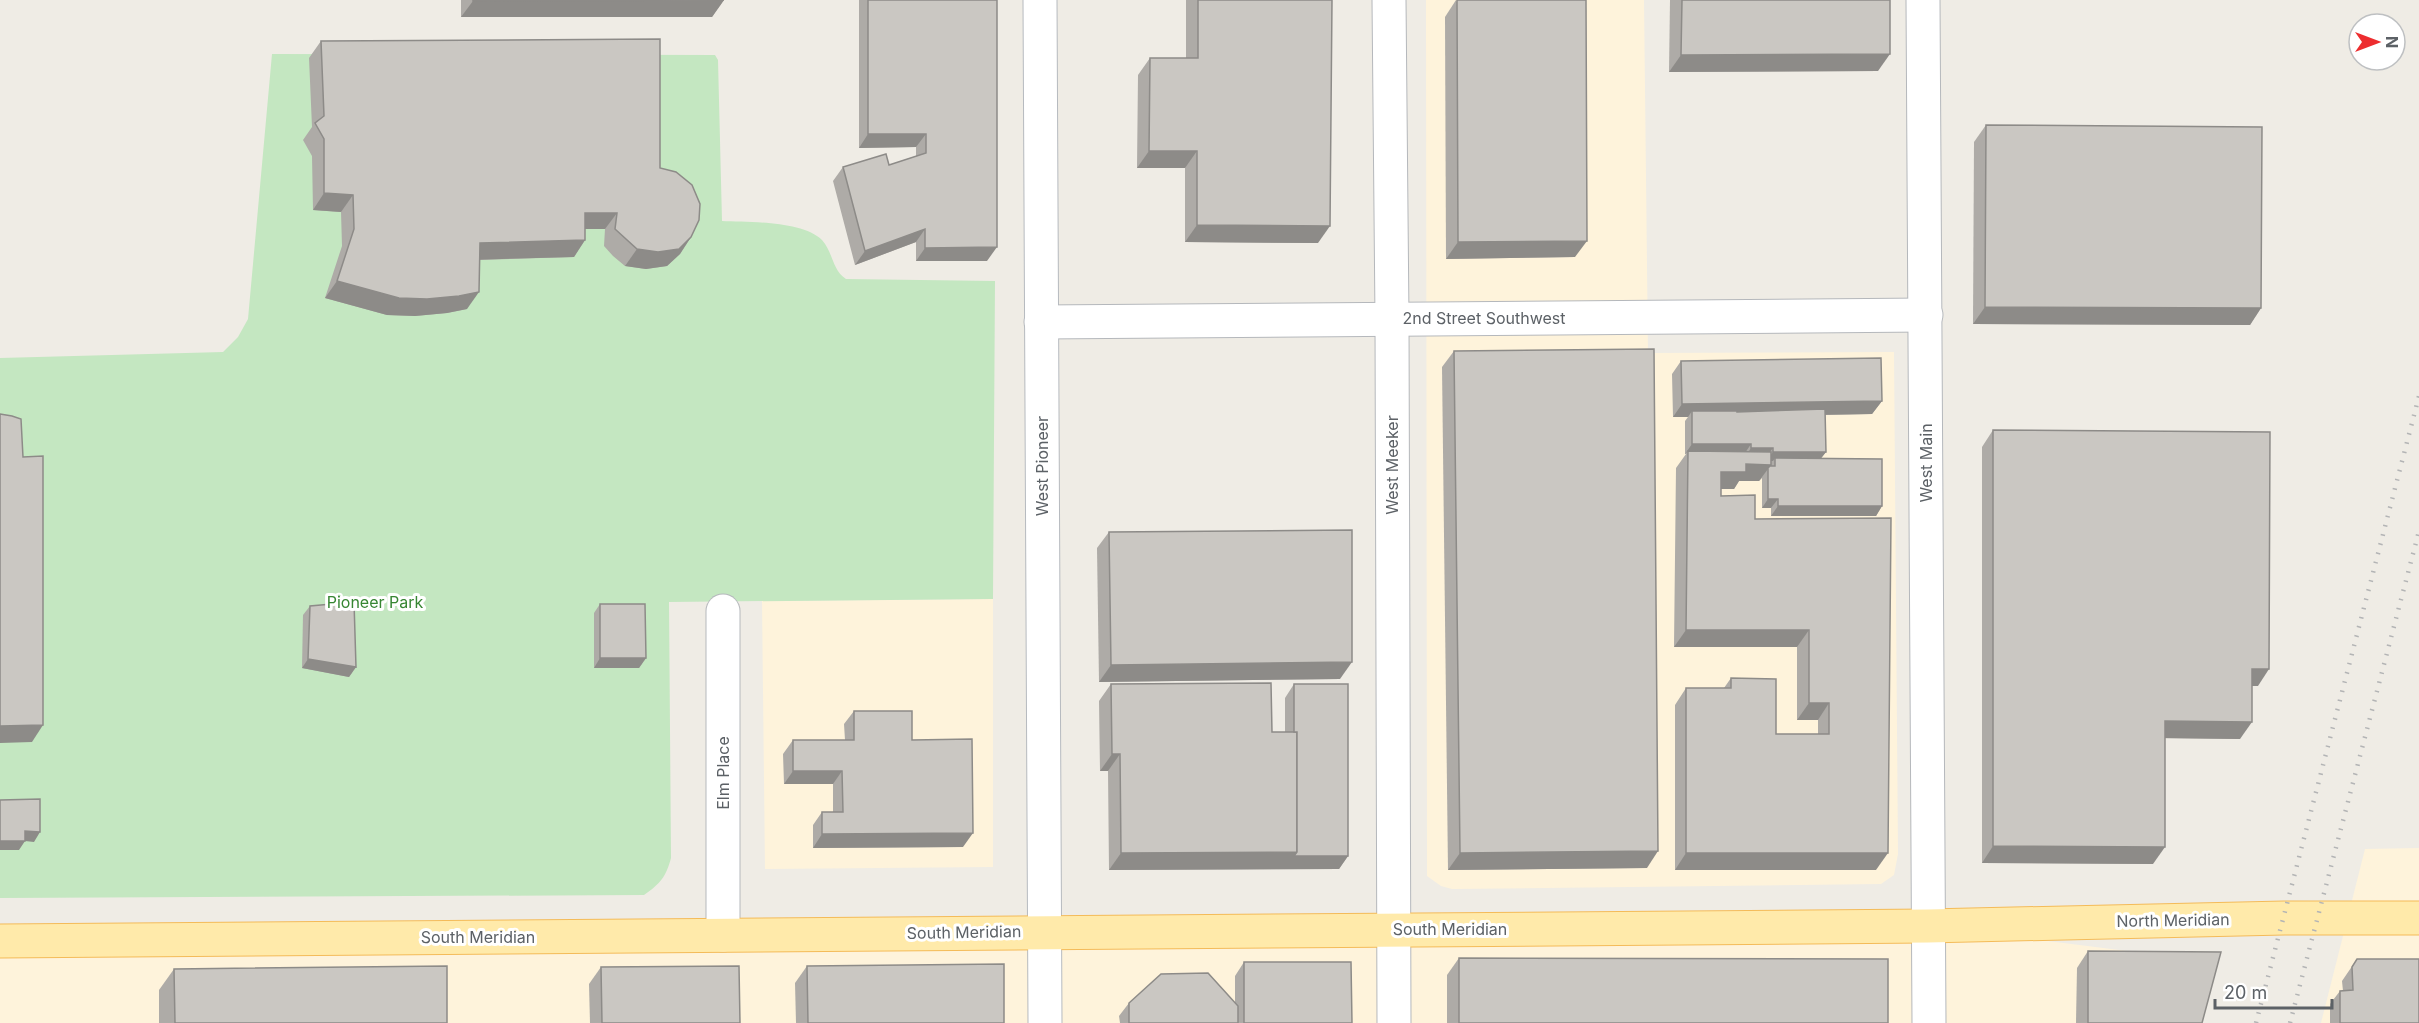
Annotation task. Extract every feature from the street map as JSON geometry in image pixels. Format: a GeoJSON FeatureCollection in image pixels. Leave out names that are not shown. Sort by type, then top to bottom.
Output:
{"type":"FeatureCollection","features":[{"type":"Feature","properties":{"kind":"main road","name":"North Meridian"},"geometry":{"type":"LineString","coordinates":[[1928,926],[2284,918],[2419,918]]}},
{"type":"Feature","properties":{"kind":"main road","name":"South Meridian"},"geometry":{"type":"LineString","coordinates":[[0,941],[1044,931],[1928,926]]}},
{"type":"Feature","properties":{"kind":"street","name":"West Pioneer"},"geometry":{"type":"LineString","coordinates":[[1041,0],[1045,1023]]}},
{"type":"Feature","properties":{"kind":"street","name":"West Meeker"},"geometry":{"type":"LineString","coordinates":[[1389,0],[1394,1023]]}},
{"type":"Feature","properties":{"kind":"street","name":"West Main"},"geometry":{"type":"LineString","coordinates":[[1923,0],[1929,1023]]}},
{"type":"Feature","properties":{"kind":"street","name":"2nd Street Southwest"},"geometry":{"type":"LineString","coordinates":[[1041,322],[1926,315]]}},
{"type":"Feature","properties":{"kind":"street","name":"Elm Place"},"geometry":{"type":"LineString","coordinates":[[723,611],[723,935]]}},
{"type":"Feature","properties":{"kind":"shaded area"},"geometry":{"type":"Polygon","coordinates":[[[1426,0],[1644,0],[1648,353],[1894,352],[1898,854],[1894,875],[1881,884],[1452,889],[1441,886],[1427,876],[1426,0]]]}},
{"type":"Feature","properties":{"kind":"shaded area"},"geometry":{"type":"Polygon","coordinates":[[[993,599],[993,867],[765,869],[762,601],[993,599]]]}},
{"type":"Feature","properties":{"kind":"shaded area"},"geometry":{"type":"Polygon","coordinates":[[[2419,848],[2419,1023],[2321,1023],[2365,849],[2419,848]]]}},
{"type":"Feature","properties":{"kind":"shaded area"},"geometry":{"type":"Polygon","coordinates":[[[1928,926],[2214,962],[2197,1023],[0,1023],[0,941],[1928,926]]]}},
{"type":"Feature","properties":{"kind":"green space","name":"Pioneer Park"},"geometry":{"type":"Polygon","coordinates":[[[272,54],[715,55],[718,60],[722,221],[760,222],[789,226],[813,234],[826,245],[838,271],[846,279],[995,281],[993,599],[669,602],[671,858],[662,880],[644,895],[0,898],[0,358],[223,352],[238,337],[248,319],[272,54]]]}},
{"type":"Feature","properties":{"kind":"building"},"geometry":{"type":"Polygon","coordinates":[[[473,0],[724,0],[473,1],[473,0]]]}},
{"type":"Feature","properties":{"kind":"building"},"geometry":{"type":"Polygon","coordinates":[[[868,0],[997,0],[997,247],[925,248],[925,229],[865,251],[843,167],[886,154],[889,165],[926,153],[926,134],[868,134],[868,0]]]}},
{"type":"Feature","properties":{"kind":"building"},"geometry":{"type":"Polygon","coordinates":[[[1198,0],[1332,0],[1330,226],[1197,225],[1197,151],[1149,151],[1150,58],[1198,58],[1198,0]]]}},
{"type":"Feature","properties":{"kind":"building"},"geometry":{"type":"Polygon","coordinates":[[[1457,0],[1586,0],[1587,241],[1458,242],[1457,0]]]}},
{"type":"Feature","properties":{"kind":"building"},"geometry":{"type":"Polygon","coordinates":[[[1682,0],[1890,0],[1890,54],[1681,55],[1682,0]]]}},
{"type":"Feature","properties":{"kind":"building"},"geometry":{"type":"Polygon","coordinates":[[[660,39],[660,168],[676,172],[692,185],[700,204],[699,220],[691,237],[679,249],[658,252],[637,249],[615,229],[617,213],[585,213],[585,240],[480,243],[479,292],[427,299],[399,298],[337,281],[354,229],[353,195],[324,193],[324,139],[315,123],[324,116],[321,41],[660,39]]]}},
{"type":"Feature","properties":{"kind":"building"},"geometry":{"type":"Polygon","coordinates":[[[1986,125],[2262,127],[2261,308],[1985,307],[1986,125]]]}},
{"type":"Feature","properties":{"kind":"building"},"geometry":{"type":"Polygon","coordinates":[[[1654,349],[1658,851],[1460,853],[1454,351],[1654,349]]]}},
{"type":"Feature","properties":{"kind":"building"},"geometry":{"type":"Polygon","coordinates":[[[1881,358],[1882,401],[1682,404],[1681,361],[1881,358]]]}},
{"type":"Feature","properties":{"kind":"building"},"geometry":{"type":"Polygon","coordinates":[[[1825,409],[1826,452],[1773,452],[1773,448],[1751,448],[1751,444],[1692,444],[1692,411],[1825,409]]]}},
{"type":"Feature","properties":{"kind":"building"},"geometry":{"type":"Polygon","coordinates":[[[0,414],[21,419],[23,457],[43,456],[43,725],[0,726],[0,414]]]}},
{"type":"Feature","properties":{"kind":"building"},"geometry":{"type":"Polygon","coordinates":[[[1993,430],[2270,432],[2269,669],[2252,669],[2252,722],[2165,721],[2165,847],[1993,846],[1993,430]]]}},
{"type":"Feature","properties":{"kind":"building"},"geometry":{"type":"Polygon","coordinates":[[[1688,451],[1771,452],[1771,465],[1746,464],[1746,472],[1721,472],[1721,496],[1755,495],[1755,519],[1891,518],[1888,853],[1686,853],[1686,688],[1731,688],[1731,678],[1776,679],[1776,734],[1829,734],[1829,703],[1809,703],[1809,630],[1686,630],[1688,451]]]}},
{"type":"Feature","properties":{"kind":"building"},"geometry":{"type":"Polygon","coordinates":[[[1775,458],[1882,459],[1882,506],[1778,506],[1778,499],[1768,499],[1768,468],[1775,466],[1775,458]]]}},
{"type":"Feature","properties":{"kind":"building"},"geometry":{"type":"Polygon","coordinates":[[[1352,530],[1352,662],[1111,665],[1109,532],[1352,530]]]}},
{"type":"Feature","properties":{"kind":"building"},"geometry":{"type":"Polygon","coordinates":[[[354,602],[356,667],[308,659],[310,606],[354,602]]]}},
{"type":"Feature","properties":{"kind":"building"},"geometry":{"type":"Polygon","coordinates":[[[600,604],[645,604],[646,658],[600,658],[600,604]]]}},
{"type":"Feature","properties":{"kind":"building"},"geometry":{"type":"Polygon","coordinates":[[[1271,683],[1272,732],[1297,732],[1297,852],[1121,853],[1120,754],[1112,754],[1111,684],[1271,683]]]}},
{"type":"Feature","properties":{"kind":"building"},"geometry":{"type":"Polygon","coordinates":[[[1294,684],[1348,684],[1348,856],[1294,856],[1297,852],[1297,732],[1294,732],[1294,684]]]}},
{"type":"Feature","properties":{"kind":"building"},"geometry":{"type":"Polygon","coordinates":[[[854,711],[912,711],[912,740],[972,739],[973,833],[822,834],[822,812],[843,812],[842,771],[793,771],[793,740],[854,740],[854,711]]]}},
{"type":"Feature","properties":{"kind":"building"},"geometry":{"type":"Polygon","coordinates":[[[40,799],[40,832],[25,831],[25,841],[0,841],[0,800],[40,799]]]}},
{"type":"Feature","properties":{"kind":"building"},"geometry":{"type":"Polygon","coordinates":[[[2088,951],[2221,952],[2202,1023],[2088,1023],[2088,951]]]}},
{"type":"Feature","properties":{"kind":"building"},"geometry":{"type":"Polygon","coordinates":[[[1459,958],[1888,959],[1888,1023],[1459,1023],[1459,958]]]}},
{"type":"Feature","properties":{"kind":"building"},"geometry":{"type":"Polygon","coordinates":[[[2357,959],[2419,959],[2419,1023],[2340,1023],[2340,991],[2353,990],[2352,967],[2357,959]]]}},
{"type":"Feature","properties":{"kind":"building"},"geometry":{"type":"Polygon","coordinates":[[[1244,962],[1351,962],[1352,1023],[1244,1023],[1244,962]]]}},
{"type":"Feature","properties":{"kind":"building"},"geometry":{"type":"Polygon","coordinates":[[[1004,964],[1004,1023],[808,1023],[807,966],[1004,964]]]}},
{"type":"Feature","properties":{"kind":"building"},"geometry":{"type":"Polygon","coordinates":[[[447,966],[447,1023],[175,1023],[174,969],[447,966]]]}},
{"type":"Feature","properties":{"kind":"building"},"geometry":{"type":"Polygon","coordinates":[[[739,966],[740,1023],[602,1023],[601,967],[739,966]]]}},
{"type":"Feature","properties":{"kind":"building"},"geometry":{"type":"Polygon","coordinates":[[[1208,973],[1238,1006],[1238,1023],[1129,1023],[1129,1003],[1161,974],[1208,973]]]}},
{"type":"Feature","properties":{"kind":"railway"},"geometry":{"type":"LineString","coordinates":[[2256,1023],[2419,396]]}},
{"type":"Feature","properties":{"kind":"railway"},"geometry":{"type":"LineString","coordinates":[[2290,1023],[2419,531]]}}]}
